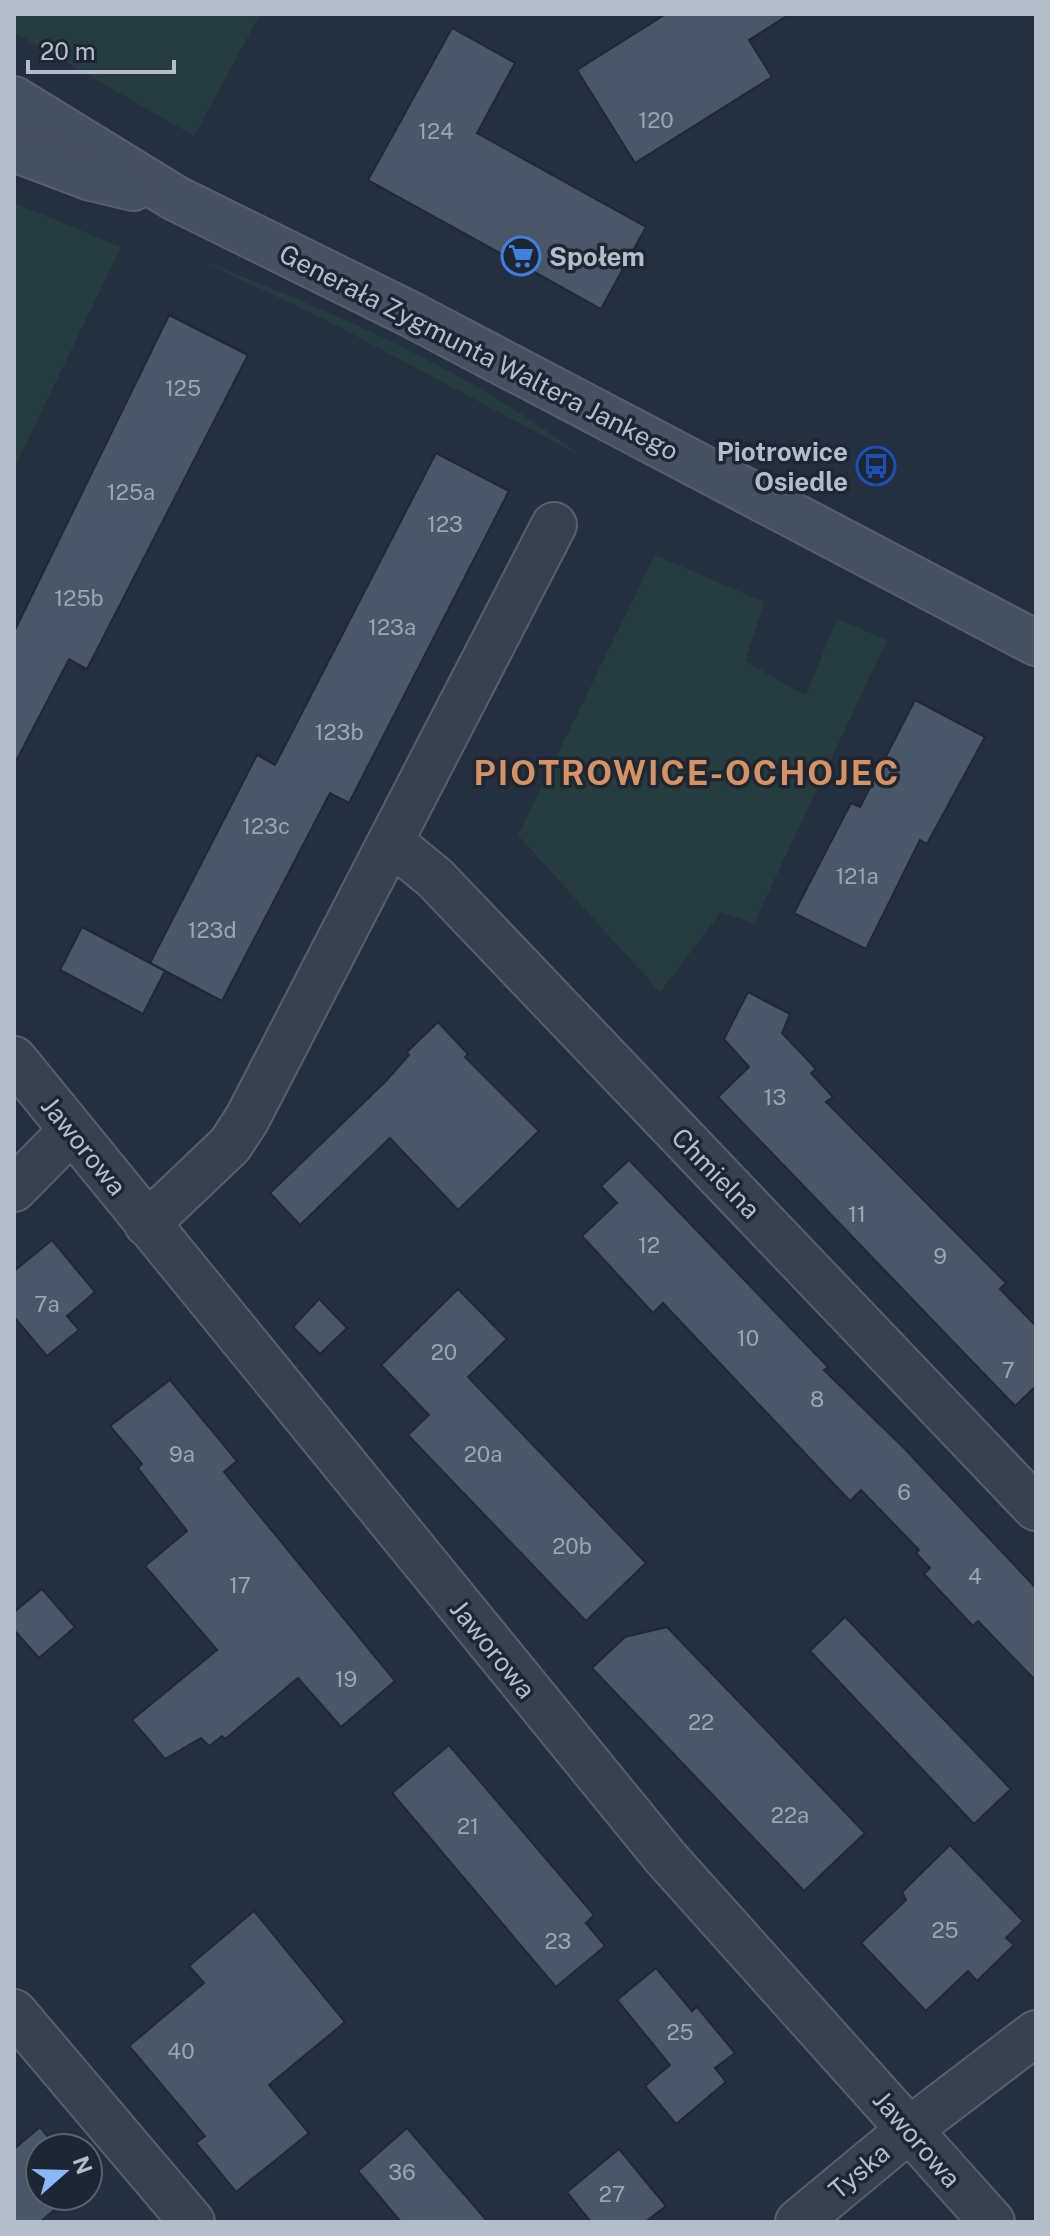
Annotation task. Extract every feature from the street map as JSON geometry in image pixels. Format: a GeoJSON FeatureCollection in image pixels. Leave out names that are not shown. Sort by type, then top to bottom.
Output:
{"type":"FeatureCollection","features":[{"type":"Feature","properties":{"kind":"street","name":"Generała Zygmunta Waltera Jankego"},"geometry":{"type":"LineString","coordinates":[[14,99],[175,198],[436,328],[1036,643]]}},
{"type":"Feature","properties":{"kind":"street","name":"Generała Zygmunta Waltera Jankego"},"geometry":{"type":"LineString","coordinates":[[14,149],[91,178],[175,198]]}},
{"type":"Feature","properties":{"kind":"street"},"geometry":{"type":"LineString","coordinates":[[147,1224],[230,1145],[554,525]]}},
{"type":"Feature","properties":{"kind":"street","name":"Chmielna"},"geometry":{"type":"LineString","coordinates":[[391,842],[435,878],[1036,1508]]}},
{"type":"Feature","properties":{"kind":"street","name":"Jaworowa"},"geometry":{"type":"LineString","coordinates":[[14,1059],[665,1857],[992,2222]]}},
{"type":"Feature","properties":{"kind":"street"},"geometry":{"type":"LineString","coordinates":[[14,1189],[71,1131]]}},
{"type":"Feature","properties":{"kind":"street"},"geometry":{"type":"LineString","coordinates":[[14,2012],[192,2222]]}},
{"type":"Feature","properties":{"kind":"street","name":"Tyska"},"geometry":{"type":"LineString","coordinates":[[798,2222],[910,2129],[1036,2033]]}},
{"type":"Feature","properties":{"kind":"green space"},"geometry":{"type":"Polygon","coordinates":[[[14,14],[260,14],[194,136],[14,32],[14,14]]]}},
{"type":"Feature","properties":{"kind":"green space"},"geometry":{"type":"Polygon","coordinates":[[[14,203],[121,247],[14,468],[14,203]]]}},
{"type":"Feature","properties":{"kind":"green space"},"geometry":{"type":"Polygon","coordinates":[[[202,261],[398,345],[492,396],[581,456],[328,321],[202,261]]]}},
{"type":"Feature","properties":{"kind":"green space"},"geometry":{"type":"Polygon","coordinates":[[[655,555],[764,602],[745,661],[806,696],[837,619],[887,640],[754,923],[721,912],[660,992],[518,835],[655,555]]]}},
{"type":"Feature","properties":{"kind":"building"},"geometry":{"type":"Polygon","coordinates":[[[666,14],[790,14],[749,40],[772,77],[635,163],[577,70],[666,14]]]}},
{"type":"Feature","properties":{"kind":"building"},"geometry":{"type":"Polygon","coordinates":[[[452,28],[515,63],[477,133],[646,227],[601,309],[368,180],[452,28]]]}},
{"type":"Feature","properties":{"kind":"building"},"geometry":{"type":"Polygon","coordinates":[[[169,315],[248,355],[87,669],[69,659],[14,765],[14,632],[169,315]]]}},
{"type":"Feature","properties":{"kind":"building"},"geometry":{"type":"Polygon","coordinates":[[[436,453],[509,491],[349,803],[330,793],[222,1001],[150,963],[257,755],[275,765],[436,453]]]}},
{"type":"Feature","properties":{"kind":"building"},"geometry":{"type":"Polygon","coordinates":[[[915,700],[985,737],[927,844],[920,840],[866,949],[794,913],[851,803],[860,807],[915,700]]]}},
{"type":"Feature","properties":{"kind":"building"},"geometry":{"type":"Polygon","coordinates":[[[82,927],[165,971],[143,1014],[60,970],[82,927]]]}},
{"type":"Feature","properties":{"kind":"building"},"geometry":{"type":"Polygon","coordinates":[[[748,992],[790,1014],[782,1033],[816,1069],[811,1073],[833,1097],[826,1102],[1006,1283],[1000,1289],[1036,1326],[1036,1386],[1015,1406],[718,1097],[749,1067],[724,1039],[748,992]]]}},
{"type":"Feature","properties":{"kind":"building"},"geometry":{"type":"Polygon","coordinates":[[[438,1022],[468,1054],[465,1057],[539,1131],[458,1210],[390,1138],[300,1225],[270,1193],[386,1081],[409,1055],[407,1052],[438,1022]]]}},
{"type":"Feature","properties":{"kind":"building"},"geometry":{"type":"Polygon","coordinates":[[[629,1160],[828,1367],[824,1370],[904,1448],[1036,1588],[1036,1681],[978,1621],[973,1626],[924,1574],[930,1568],[916,1553],[919,1550],[861,1490],[850,1501],[663,1303],[653,1313],[582,1236],[617,1203],[601,1186],[629,1160]]]}},
{"type":"Feature","properties":{"kind":"building"},"geometry":{"type":"Polygon","coordinates":[[[52,1240],[95,1292],[67,1316],[79,1330],[47,1356],[14,1317],[14,1271],[52,1240]]]}},
{"type":"Feature","properties":{"kind":"building"},"geometry":{"type":"Polygon","coordinates":[[[458,1289],[507,1339],[468,1377],[646,1563],[586,1621],[408,1435],[429,1415],[381,1365],[458,1289]]]}},
{"type":"Feature","properties":{"kind":"building"},"geometry":{"type":"Polygon","coordinates":[[[319,1299],[347,1328],[320,1354],[293,1327],[319,1299]]]}},
{"type":"Feature","properties":{"kind":"building"},"geometry":{"type":"Polygon","coordinates":[[[170,1380],[237,1461],[224,1472],[395,1681],[341,1727],[298,1678],[225,1739],[222,1736],[209,1746],[201,1738],[165,1759],[132,1720],[217,1650],[145,1566],[187,1531],[138,1468],[142,1464],[110,1426],[170,1380]]]}},
{"type":"Feature","properties":{"kind":"building"},"geometry":{"type":"Polygon","coordinates":[[[42,1589],[75,1627],[39,1658],[14,1630],[14,1612],[42,1589]]]}},
{"type":"Feature","properties":{"kind":"building"},"geometry":{"type":"Polygon","coordinates":[[[845,1617],[1011,1789],[974,1824],[810,1651],[845,1617]]]}},
{"type":"Feature","properties":{"kind":"building"},"geometry":{"type":"Polygon","coordinates":[[[667,1627],[865,1833],[804,1891],[592,1668],[625,1637],[667,1627]]]}},
{"type":"Feature","properties":{"kind":"building"},"geometry":{"type":"Polygon","coordinates":[[[449,1745],[594,1915],[586,1923],[605,1946],[556,1987],[392,1793],[449,1745]]]}},
{"type":"Feature","properties":{"kind":"building"},"geometry":{"type":"Polygon","coordinates":[[[950,1845],[1023,1921],[1006,1938],[1014,1945],[977,1981],[968,1971],[926,2011],[861,1943],[906,1900],[902,1892],[950,1845]]]}},
{"type":"Feature","properties":{"kind":"building"},"geometry":{"type":"Polygon","coordinates":[[[254,1911],[345,2022],[269,2085],[309,2133],[236,2192],[196,2143],[205,2136],[129,2046],[204,1983],[189,1966],[254,1911]]]}},
{"type":"Feature","properties":{"kind":"building"},"geometry":{"type":"Polygon","coordinates":[[[656,1968],[692,2011],[697,2007],[735,2053],[715,2068],[726,2082],[676,2124],[645,2086],[670,2065],[617,2000],[656,1968]]]}},
{"type":"Feature","properties":{"kind":"building"},"geometry":{"type":"Polygon","coordinates":[[[407,2128],[488,2222],[401,2222],[358,2171],[407,2128]]]}},
{"type":"Feature","properties":{"kind":"building"},"geometry":{"type":"Polygon","coordinates":[[[24,2141],[24,2212],[52,2212],[40,2222],[14,2222],[14,2149],[24,2141]]]}},
{"type":"Feature","properties":{"kind":"building"},"geometry":{"type":"Polygon","coordinates":[[[619,2149],[666,2206],[645,2222],[591,2222],[567,2192],[619,2149]]]}},
{"type":"Feature","properties":{"kind":"place","name":"Społem"},"geometry":{"type":"Point","coordinates":[521,256]}},
{"type":"Feature","properties":{"kind":"place","name":"Piotrowice Osiedle"},"geometry":{"type":"Point","coordinates":[876,466]}},
{"type":"Feature","properties":{"kind":"district","name":"PIOTROWICE-OCHOJEC"},"geometry":{"type":"Point","coordinates":[687,773]}}]}
